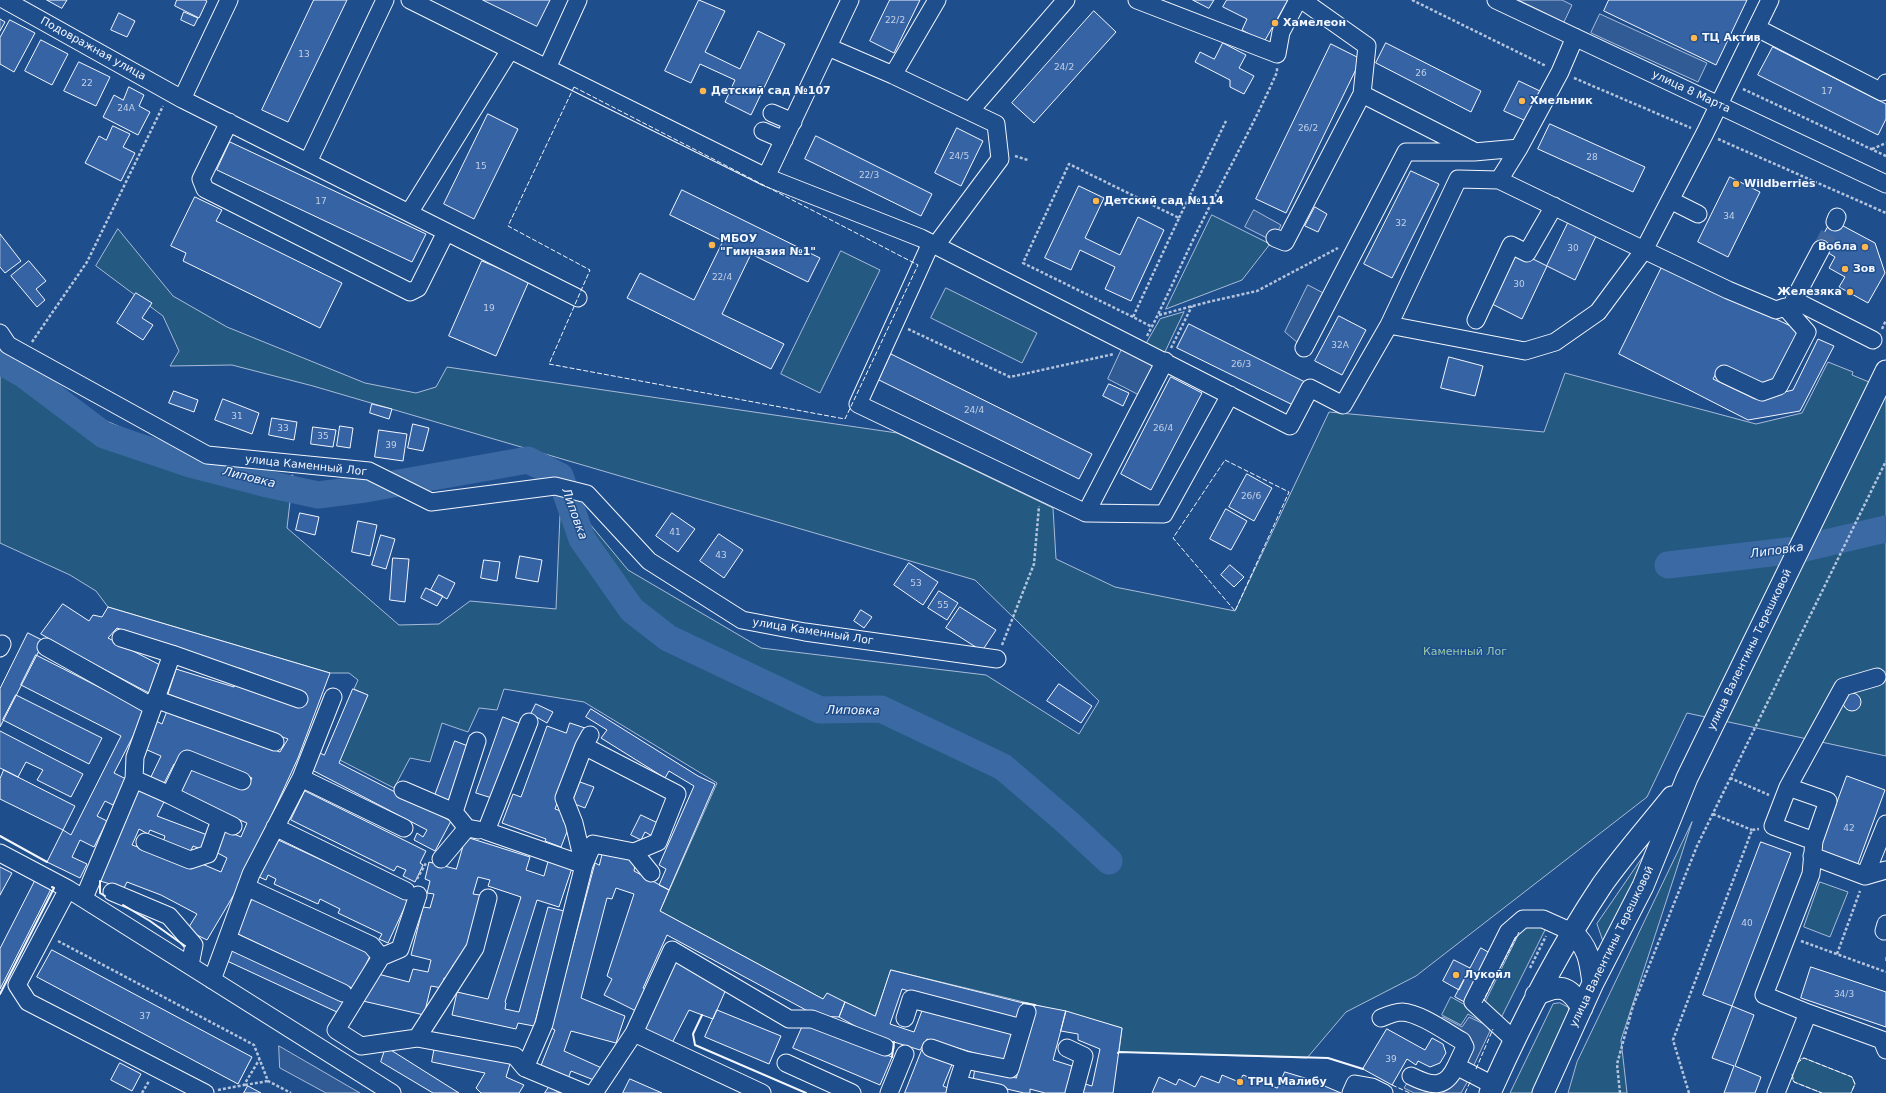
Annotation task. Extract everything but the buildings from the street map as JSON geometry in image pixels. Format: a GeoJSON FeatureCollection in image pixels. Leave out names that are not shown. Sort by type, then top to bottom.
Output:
{"type":"FeatureCollection","features":[{"type":"Feature","properties":{"kind":"main road","name":"улица Валентины Терешковой"},"geometry":{"type":"LineString","coordinates":[[1543,1093],[1593,983],[1643,886],[1691,771],[1886,372]]}},
{"type":"Feature","properties":{"kind":"main road","name":"улица Валентины Терешковой"},"geometry":{"type":"LineString","coordinates":[[1492,1089],[1513,1039],[1572,932],[1603,884],[1691,771]]}},
{"type":"Feature","properties":{"kind":"main road"},"geometry":{"type":"LineString","coordinates":[[1572,932],[1583,942],[1590,958],[1593,983]]}},
{"type":"Feature","properties":{"kind":"main road"},"geometry":{"type":"LineString","coordinates":[[1536,996],[1549,989],[1560,988],[1568,990],[1575,996],[1582,1008]]}},
{"type":"Feature","properties":{"kind":"street","name":"Подовражная улица"},"geometry":{"type":"LineString","coordinates":[[5,0],[182,99],[578,298]]}},
{"type":"Feature","properties":{"kind":"street"},"geometry":{"type":"LineString","coordinates":[[182,99],[229,0]]}},
{"type":"Feature","properties":{"kind":"street"},"geometry":{"type":"LineString","coordinates":[[308,162],[385,0]]}},
{"type":"Feature","properties":{"kind":"street"},"geometry":{"type":"LineString","coordinates":[[410,0],[766,177],[934,244],[1290,426],[1310,388],[1343,406],[1389,325],[1458,179],[1499,180],[1728,290],[1776,310],[1785,307],[1807,332],[1780,386],[1762,392],[1724,374]]}},
{"type":"Feature","properties":{"kind":"street"},"geometry":{"type":"LineString","coordinates":[[547,68],[578,0]]}},
{"type":"Feature","properties":{"kind":"street"},"geometry":{"type":"LineString","coordinates":[[766,177],[850,0]]}},
{"type":"Feature","properties":{"kind":"street"},"geometry":{"type":"LineString","coordinates":[[892,74],[937,0]]}},
{"type":"Feature","properties":{"kind":"street"},"geometry":{"type":"LineString","coordinates":[[970,111],[1066,0]]}},
{"type":"Feature","properties":{"kind":"street"},"geometry":{"type":"LineString","coordinates":[[1137,0],[1277,54],[1281,32],[1298,0]]}},
{"type":"Feature","properties":{"kind":"street"},"geometry":{"type":"LineString","coordinates":[[1274,238],[1285,242],[1362,94],[1367,46],[1302,0]]}},
{"type":"Feature","properties":{"kind":"street","name":"улица 8 Марта"},"geometry":{"type":"LineString","coordinates":[[1496,0],[1886,184]]}},
{"type":"Feature","properties":{"kind":"street"},"geometry":{"type":"LineString","coordinates":[[1389,325],[1525,351],[1554,342],[1598,312],[1644,250],[1719,106],[1770,0]]}},
{"type":"Feature","properties":{"kind":"street"},"geometry":{"type":"LineString","coordinates":[[1757,28],[1882,92],[1886,83]]}},
{"type":"Feature","properties":{"kind":"street"},"geometry":{"type":"LineString","coordinates":[[1499,180],[1520,148],[1560,72],[1575,37]]}},
{"type":"Feature","properties":{"kind":"street"},"geometry":{"type":"LineString","coordinates":[[828,47],[892,74],[996,124],[1000,159],[934,244],[858,404],[1086,513],[1164,514],[1230,395]]}},
{"type":"Feature","properties":{"kind":"street"},"geometry":{"type":"LineString","coordinates":[[408,213],[510,50]]}},
{"type":"Feature","properties":{"kind":"street"},"geometry":{"type":"LineString","coordinates":[[1362,94],[1474,152]]}},
{"type":"Feature","properties":{"kind":"street"},"geometry":{"type":"LineString","coordinates":[[772,113],[793,122]]}},
{"type":"Feature","properties":{"kind":"street"},"geometry":{"type":"LineString","coordinates":[[229,122],[201,179],[205,189],[410,292],[418,288],[446,232]]}},
{"type":"Feature","properties":{"kind":"street"},"geometry":{"type":"LineString","coordinates":[[763,131],[784,140]]}},
{"type":"Feature","properties":{"kind":"street"},"geometry":{"type":"LineString","coordinates":[[1304,348],[1406,152],[1474,152],[1520,148]]}},
{"type":"Feature","properties":{"kind":"street"},"geometry":{"type":"LineString","coordinates":[[1670,200],[1698,214]]}},
{"type":"Feature","properties":{"kind":"street"},"geometry":{"type":"LineString","coordinates":[[1476,320],[1511,245],[1527,253],[1554,206]]}},
{"type":"Feature","properties":{"kind":"street"},"geometry":{"type":"LineString","coordinates":[[1821,249],[1794,300],[1873,340]]}},
{"type":"Feature","properties":{"kind":"street","name":"улица Каменный Лог"},"geometry":{"type":"LineString","coordinates":[[0,333],[8,345],[206,455],[369,471],[431,502],[555,486],[587,494],[649,561],[742,620],[805,632],[997,658]]}},
{"type":"Feature","properties":{"kind":"street"},"geometry":{"type":"LineString","coordinates":[[1086,513],[1164,361]]}},
{"type":"Feature","properties":{"kind":"street"},"geometry":{"type":"LineString","coordinates":[[121,638],[172,654],[299,699]]}},
{"type":"Feature","properties":{"kind":"street"},"geometry":{"type":"LineString","coordinates":[[46,647],[154,703],[276,742]]}},
{"type":"Feature","properties":{"kind":"street"},"geometry":{"type":"LineString","coordinates":[[84,898],[134,779],[135,757],[172,654]]}},
{"type":"Feature","properties":{"kind":"street"},"geometry":{"type":"LineString","coordinates":[[1877,677],[1843,687],[1785,793],[1773,826],[1813,849],[1866,876],[1886,870]]}},
{"type":"Feature","properties":{"kind":"street"},"geometry":{"type":"LineString","coordinates":[[212,980],[246,887],[301,778],[333,697]]}},
{"type":"Feature","properties":{"kind":"street"},"geometry":{"type":"LineString","coordinates":[[486,831],[529,722]]}},
{"type":"Feature","properties":{"kind":"street"},"geometry":{"type":"LineString","coordinates":[[525,1068],[544,1024],[584,865],[593,844],[634,852],[658,842],[677,794],[587,740],[564,798],[574,822],[584,865]]}},
{"type":"Feature","properties":{"kind":"street"},"geometry":{"type":"LineString","coordinates":[[454,812],[477,741]]}},
{"type":"Feature","properties":{"kind":"street"},"geometry":{"type":"LineString","coordinates":[[170,796],[187,759],[242,781]]}},
{"type":"Feature","properties":{"kind":"street"},"geometry":{"type":"LineString","coordinates":[[301,778],[404,828]]}},
{"type":"Feature","properties":{"kind":"street"},"geometry":{"type":"LineString","coordinates":[[134,779],[226,823],[208,854],[190,860],[145,842]]}},
{"type":"Feature","properties":{"kind":"street"},"geometry":{"type":"LineString","coordinates":[[403,790],[454,812],[467,828],[486,831],[584,865]]}},
{"type":"Feature","properties":{"kind":"street"},"geometry":{"type":"LineString","coordinates":[[1785,793],[1828,801],[1813,849],[1811,874],[1764,995],[1882,1040],[1886,1050]]}},
{"type":"Feature","properties":{"kind":"street"},"geometry":{"type":"LineString","coordinates":[[1866,876],[1886,824]]}},
{"type":"Feature","properties":{"kind":"street"},"geometry":{"type":"LineString","coordinates":[[275,827],[412,893],[400,949],[381,957],[324,1050]]}},
{"type":"Feature","properties":{"kind":"street"},"geometry":{"type":"LineString","coordinates":[[441,859],[467,828]]}},
{"type":"Feature","properties":{"kind":"street"},"geometry":{"type":"LineString","coordinates":[[634,852],[651,873]]}},
{"type":"Feature","properties":{"kind":"street"},"geometry":{"type":"LineString","coordinates":[[0,853],[84,898],[392,1093]]}},
{"type":"Feature","properties":{"kind":"street"},"geometry":{"type":"LineString","coordinates":[[246,887],[371,945],[381,957]]}},
{"type":"Feature","properties":{"kind":"street"},"geometry":{"type":"LineString","coordinates":[[68,889],[17,985],[28,1002],[205,1093]]}},
{"type":"Feature","properties":{"kind":"street"},"geometry":{"type":"LineString","coordinates":[[112,892],[169,916],[194,945],[190,966]]}},
{"type":"Feature","properties":{"kind":"street"},"geometry":{"type":"LineString","coordinates":[[417,1038],[475,948],[488,898]]}},
{"type":"Feature","properties":{"kind":"street"},"geometry":{"type":"LineString","coordinates":[[1513,1039],[1473,1002],[1508,932],[1523,919],[1543,919],[1572,932]]}},
{"type":"Feature","properties":{"kind":"street"},"geometry":{"type":"LineString","coordinates":[[227,939],[343,993]]}},
{"type":"Feature","properties":{"kind":"street"},"geometry":{"type":"LineString","coordinates":[[594,1093],[634,1033],[672,950],[789,1019],[812,1019],[886,1047]]}},
{"type":"Feature","properties":{"kind":"street"},"geometry":{"type":"LineString","coordinates":[[905,1018],[911,999],[1025,1020],[1010,1069],[966,1060],[931,1048]]}},
{"type":"Feature","properties":{"kind":"street"},"geometry":{"type":"LineString","coordinates":[[1381,1018],[1402,1012],[1414,1015],[1462,1041],[1465,1047],[1451,1078],[1441,1084],[1427,1084],[1411,1076]]}},
{"type":"Feature","properties":{"kind":"street"},"geometry":{"type":"LineString","coordinates":[[1776,1093],[1808,1013]]}},
{"type":"Feature","properties":{"kind":"street"},"geometry":{"type":"LineString","coordinates":[[336,1030],[361,1046],[417,1038],[515,1056],[525,1068],[585,1093]]}},
{"type":"Feature","properties":{"kind":"street"},"geometry":{"type":"LineString","coordinates":[[634,1033],[762,1093]]}},
{"type":"Feature","properties":{"kind":"street"},"geometry":{"type":"LineString","coordinates":[[1067,1048],[1084,1056],[1074,1093]]}},
{"type":"Feature","properties":{"kind":"street"},"geometry":{"type":"LineString","coordinates":[[889,1093],[905,1054]]}},
{"type":"Feature","properties":{"kind":"street"},"geometry":{"type":"LineString","coordinates":[[966,1060],[956,1088],[999,1093]]}},
{"type":"Feature","properties":{"kind":"street"},"geometry":{"type":"LineString","coordinates":[[786,1063],[852,1093]]}},
{"type":"Feature","properties":{"kind":"street"},"geometry":{"type":"LineString","coordinates":[[1456,1066],[1492,1089]]}},
{"type":"Feature","properties":{"kind":"street"},"geometry":{"type":"LineString","coordinates":[[1351,1093],[1355,1084],[1372,1088],[1384,1093]]}},
{"type":"Feature","properties":{"kind":"path"},"geometry":{"type":"LineString","coordinates":[[1412,0],[1560,72],[1705,133],[1886,213]]}},
{"type":"Feature","properties":{"kind":"path"},"geometry":{"type":"LineString","coordinates":[[1139,349],[1158,316],[1194,238],[1261,108],[1277,72],[1277,54]]}},
{"type":"Feature","properties":{"kind":"path"},"geometry":{"type":"LineString","coordinates":[[1743,89],[1886,156]]}},
{"type":"Feature","properties":{"kind":"path"},"geometry":{"type":"LineString","coordinates":[[24,354],[87,262],[156,120]]}},
{"type":"Feature","properties":{"kind":"path"},"geometry":{"type":"LineString","coordinates":[[1133,318],[1226,121]]}},
{"type":"Feature","properties":{"kind":"path"},"geometry":{"type":"LineString","coordinates":[[1872,149],[1886,143]]}},
{"type":"Feature","properties":{"kind":"path"},"geometry":{"type":"LineString","coordinates":[[1152,327],[1023,263],[1069,164],[1179,218]]}},
{"type":"Feature","properties":{"kind":"path"},"geometry":{"type":"LineString","coordinates":[[1158,316],[1192,306],[1257,291],[1364,234]]}},
{"type":"Feature","properties":{"kind":"path"},"geometry":{"type":"LineString","coordinates":[[1164,361],[1192,306]]}},
{"type":"Feature","properties":{"kind":"path"},"geometry":{"type":"LineString","coordinates":[[906,328],[1010,377],[1114,354]]}},
{"type":"Feature","properties":{"kind":"path"},"geometry":{"type":"LineString","coordinates":[[1620,1093],[1617,1064],[1633,1006],[1697,846],[1886,461]]}},
{"type":"Feature","properties":{"kind":"path"},"geometry":{"type":"LineString","coordinates":[[997,658],[1034,564],[1039,505],[1042,492]]}},
{"type":"Feature","properties":{"kind":"path"},"geometry":{"type":"LineString","coordinates":[[1731,778],[1785,793]]}},
{"type":"Feature","properties":{"kind":"path"},"geometry":{"type":"LineString","coordinates":[[1713,814],[1752,830],[1773,826]]}},
{"type":"Feature","properties":{"kind":"path"},"geometry":{"type":"LineString","coordinates":[[1689,1093],[1673,1040],[1752,830]]}},
{"type":"Feature","properties":{"kind":"path"},"geometry":{"type":"LineString","coordinates":[[412,893],[415,883],[428,860],[441,859]]}},
{"type":"Feature","properties":{"kind":"path"},"geometry":{"type":"LineString","coordinates":[[1837,954],[1866,876]]}},
{"type":"Feature","properties":{"kind":"path"},"geometry":{"type":"LineString","coordinates":[[44,933],[254,1045],[268,1081]]}},
{"type":"Feature","properties":{"kind":"path"},"geometry":{"type":"LineString","coordinates":[[1787,936],[1886,972]]}},
{"type":"Feature","properties":{"kind":"path"},"geometry":{"type":"LineString","coordinates":[[244,1085],[259,1060]]}},
{"type":"Feature","properties":{"kind":"path"},"geometry":{"type":"LineString","coordinates":[[205,1093],[268,1081],[291,1093]]}},
{"type":"Feature","properties":{"kind":"green space"},"geometry":{"type":"Polygon","coordinates":[[[1212,215],[1270,244],[1242,280],[1166,309],[1212,215]]]}},
{"type":"Feature","properties":{"kind":"green space","name":"Каменный Лог"},"geometry":{"type":"Polygon","coordinates":[[[118,229],[173,296],[227,327],[365,383],[416,393],[436,387],[447,367],[897,433],[1053,508],[1056,559],[1115,587],[1235,611],[1329,412],[1544,432],[1565,373],[1756,424],[1802,413],[1828,362],[1853,372],[1852,375],[1886,389],[1886,756],[1687,713],[1647,797],[1416,976],[1346,1012],[1307,1058],[1119,1052],[1122,1028],[1036,1005],[891,970],[875,1016],[845,1002],[823,999],[660,911],[717,783],[584,702],[504,689],[497,710],[479,708],[468,732],[442,723],[430,762],[410,758],[394,788],[338,759],[365,694],[354,689],[358,680],[349,673],[330,673],[108,607],[96,591],[70,575],[0,543],[0,341],[25,386],[253,484],[293,475],[287,528],[399,625],[439,624],[470,601],[556,609],[560,515],[575,506],[628,570],[761,648],[986,675],[1079,734],[1099,701],[975,580],[313,386],[232,365],[170,366],[179,351],[163,316],[96,266],[118,229]]]}},
{"type":"Feature","properties":{"kind":"green space"},"geometry":{"type":"Polygon","coordinates":[[[841,251],[880,270],[820,393],[781,374],[841,251]]]}},
{"type":"Feature","properties":{"kind":"green space"},"geometry":{"type":"Polygon","coordinates":[[[946,288],[1037,333],[1022,363],[931,318],[946,288]]]}},
{"type":"Feature","properties":{"kind":"green space"},"geometry":{"type":"Polygon","coordinates":[[[1184,312],[1163,356],[1144,347],[1160,319],[1184,312]]]}},
{"type":"Feature","properties":{"kind":"green space"},"geometry":{"type":"Polygon","coordinates":[[[1692,822],[1621,1040],[1627,1093],[1568,1093],[1577,1062],[1692,822]]]}},
{"type":"Feature","properties":{"kind":"green space"},"geometry":{"type":"Polygon","coordinates":[[[1655,839],[1606,950],[1597,924],[1655,839]]]}},
{"type":"Feature","properties":{"kind":"green space"},"geometry":{"type":"Polygon","coordinates":[[[1820,882],[1848,892],[1830,937],[1804,927],[1820,882]]]}},
{"type":"Feature","properties":{"kind":"green space"},"geometry":{"type":"Polygon","coordinates":[[[1523,926],[1547,926],[1500,1020],[1484,1005],[1523,926]]]}},
{"type":"Feature","properties":{"kind":"green space"},"geometry":{"type":"Polygon","coordinates":[[[1451,997],[1476,1011],[1486,1024],[1468,1014],[1461,1025],[1442,1015],[1451,997]]]}},
{"type":"Feature","properties":{"kind":"green space"},"geometry":{"type":"Polygon","coordinates":[[[1560,1003],[1568,1007],[1570,1014],[1532,1093],[1510,1093],[1553,1004],[1560,1003]]]}},
{"type":"Feature","properties":{"kind":"green space"},"geometry":{"type":"Polygon","coordinates":[[[1804,1058],[1852,1077],[1855,1084],[1851,1093],[1822,1093],[1794,1082],[1791,1076],[1797,1061],[1804,1058]]]}},
{"type":"Feature","properties":{"kind":"shaded area"},"geometry":{"type":"Polygon","coordinates":[[[1519,0],[1562,0],[1572,5],[1564,22],[1519,0]]]}},
{"type":"Feature","properties":{"kind":"shaded area"},"geometry":{"type":"Polygon","coordinates":[[[1600,14],[1707,63],[1698,82],[1591,33],[1600,14]]]}},
{"type":"Feature","properties":{"kind":"shaded area"},"geometry":{"type":"Polygon","coordinates":[[[1254,210],[1281,225],[1273,241],[1245,227],[1254,210]]]}},
{"type":"Feature","properties":{"kind":"shaded area"},"geometry":{"type":"Polygon","coordinates":[[[1308,285],[1331,297],[1304,348],[1285,332],[1308,285]]]}},
{"type":"Feature","properties":{"kind":"shaded area"},"geometry":{"type":"Polygon","coordinates":[[[1122,349],[1154,365],[1139,395],[1108,379],[1122,349]]]}},
{"type":"Feature","properties":{"kind":"shaded area"},"geometry":{"type":"Polygon","coordinates":[[[1443,1017],[1462,1027],[1469,1017],[1486,1025],[1490,1031],[1472,1069],[1460,1064],[1468,1045],[1438,1025],[1443,1017]]]}},
{"type":"Feature","properties":{"kind":"shaded area"},"geometry":{"type":"Polygon","coordinates":[[[279,1046],[360,1093],[326,1093],[280,1068],[279,1046]]]}},
{"type":"Feature","properties":{"kind":"shaded area"},"geometry":{"type":"Polygon","coordinates":[[[1457,1070],[1470,1077],[1461,1093],[1414,1093],[1404,1088],[1410,1078],[1427,1086],[1457,1070]]]}},
{"type":"Feature","properties":{"kind":"waterway","name":"Липовка"},"geometry":{"type":"LineString","coordinates":[[0,358],[2,362],[23,374],[104,435],[190,464],[263,483],[318,495],[365,489],[528,460],[560,476],[582,539],[632,610],[668,638],[820,710],[881,709],[1003,767],[1067,822],[1109,861]]}},
{"type":"Feature","properties":{"kind":"waterway","name":"Липовка"},"geometry":{"type":"LineString","coordinates":[[1668,565],[1796,550],[1886,529]]}},
{"type":"Feature","properties":{"kind":"tunnel"},"geometry":{"type":"LineString","coordinates":[[1821,249],[1835,222]]}},
{"type":"Feature","properties":{"kind":"fence"},"geometry":{"type":"LineString","coordinates":[[574,87],[918,265],[845,419],[549,364],[590,270],[508,226],[574,87]]}},
{"type":"Feature","properties":{"kind":"fence"},"geometry":{"type":"LineString","coordinates":[[1225,460],[1289,492],[1235,611],[1173,538],[1225,460]]}},
{"type":"Feature","properties":{"kind":"fence"},"geometry":{"type":"LineString","coordinates":[[1482,1003],[1519,932]]}},
{"type":"Feature","properties":{"kind":"fence"},"geometry":{"type":"LineString","coordinates":[[1476,1069],[1493,1029]]}},
{"type":"Feature","properties":{"kind":"fence"},"geometry":{"type":"LineString","coordinates":[[1797,1063],[1804,1058],[1852,1077],[1855,1084],[1851,1093]]}},
{"type":"Feature","properties":{"kind":"fence"},"geometry":{"type":"LineString","coordinates":[[1792,1074],[1794,1082],[1822,1093]]}},
{"type":"Feature","properties":{"kind":"fence"},"geometry":{"type":"LineString","coordinates":[[1465,1093],[1471,1080]]}},
{"type":"Feature","properties":{"kind":"fence"},"geometry":{"type":"LineString","coordinates":[[1392,1085],[1410,1093]]}},
{"type":"Feature","properties":{"kind":"wall"},"geometry":{"type":"LineString","coordinates":[[0,836],[47,862]]}},
{"type":"Feature","properties":{"kind":"wall"},"geometry":{"type":"LineString","coordinates":[[100,881],[100,893],[105,896]]}},
{"type":"Feature","properties":{"kind":"wall"},"geometry":{"type":"LineString","coordinates":[[0,994],[54,888],[52,887]]}},
{"type":"Feature","properties":{"kind":"wall"},"geometry":{"type":"LineString","coordinates":[[123,905],[150,921],[185,946]]}},
{"type":"Feature","properties":{"kind":"wall"},"geometry":{"type":"LineString","coordinates":[[1023,1003],[1035,1005]]}},
{"type":"Feature","properties":{"kind":"wall"},"geometry":{"type":"LineString","coordinates":[[702,1015],[693,1034],[695,1045],[806,1093]]}},
{"type":"Feature","properties":{"kind":"wall"},"geometry":{"type":"LineString","coordinates":[[892,1057],[894,1042]]}},
{"type":"Feature","properties":{"kind":"wall"},"geometry":{"type":"LineString","coordinates":[[1118,1053],[1328,1058],[1363,1069]]}},
{"type":"Feature","properties":{"kind":"place","name":"Хамелеон"},"geometry":{"type":"Point","coordinates":[1275,23]}},
{"type":"Feature","properties":{"kind":"place","name":"ТЦ Актив"},"geometry":{"type":"Point","coordinates":[1694,38]}},
{"type":"Feature","properties":{"kind":"place","name":"Детский сад №107"},"geometry":{"type":"Point","coordinates":[703,91]}},
{"type":"Feature","properties":{"kind":"place","name":"Хмельник"},"geometry":{"type":"Point","coordinates":[1522,101]}},
{"type":"Feature","properties":{"kind":"place","name":"Wildberries"},"geometry":{"type":"Point","coordinates":[1736,184]}},
{"type":"Feature","properties":{"kind":"place","name":"Детский сад №114"},"geometry":{"type":"Point","coordinates":[1096,201]}},
{"type":"Feature","properties":{"kind":"place","name":"МБОУ \"Гимназия №1\""},"geometry":{"type":"Point","coordinates":[712,245]}},
{"type":"Feature","properties":{"kind":"place","name":"Вобла"},"geometry":{"type":"Point","coordinates":[1865,247]}},
{"type":"Feature","properties":{"kind":"place","name":"Зов"},"geometry":{"type":"Point","coordinates":[1845,269]}},
{"type":"Feature","properties":{"kind":"place","name":"Железяка"},"geometry":{"type":"Point","coordinates":[1850,292]}},
{"type":"Feature","properties":{"kind":"place","name":"Лукойл"},"geometry":{"type":"Point","coordinates":[1456,975]}},
{"type":"Feature","properties":{"kind":"place","name":"ТРЦ Малибу"},"geometry":{"type":"Point","coordinates":[1240,1082]}}]}
